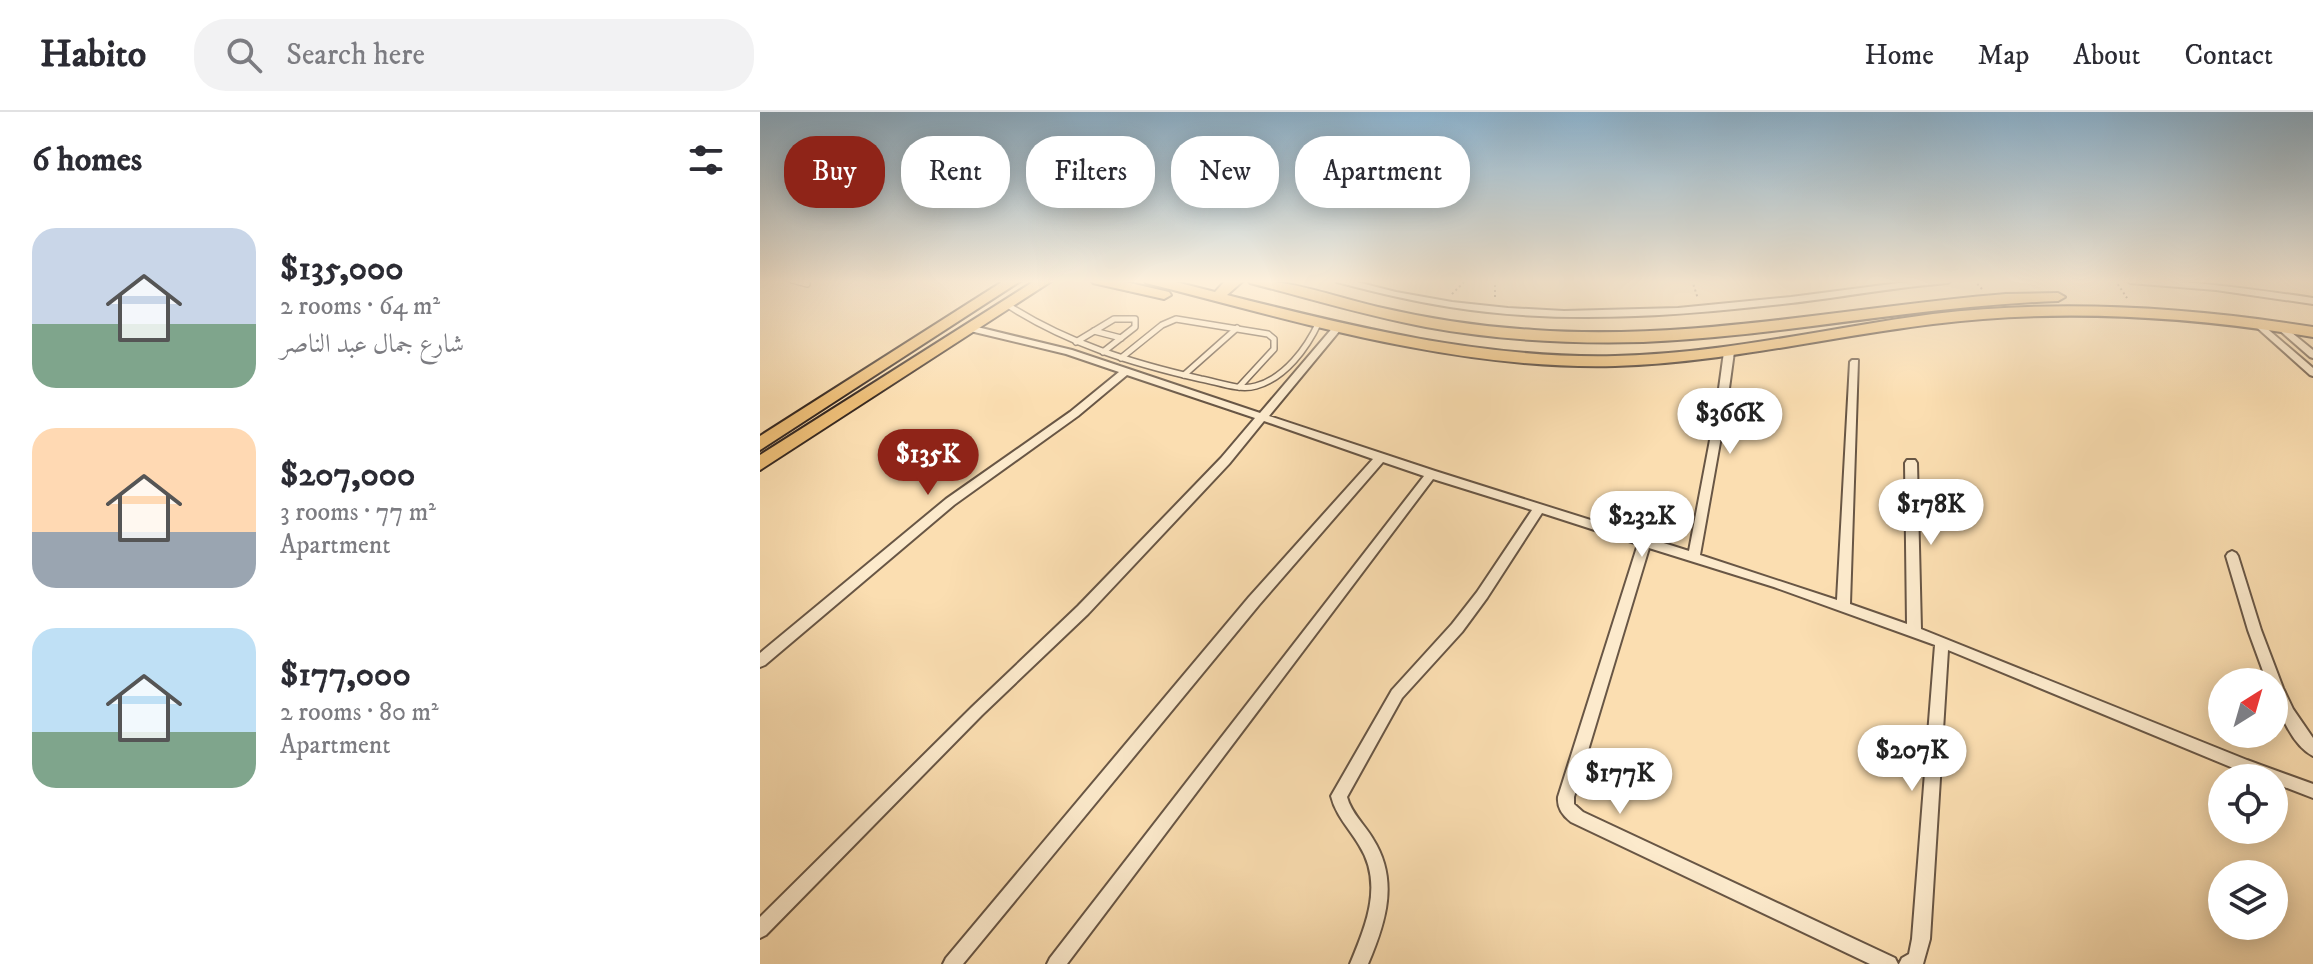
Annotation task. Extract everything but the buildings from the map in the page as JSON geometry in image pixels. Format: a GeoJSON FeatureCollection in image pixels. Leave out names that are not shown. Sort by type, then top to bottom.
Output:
{"type":"FeatureCollection","features":[{"type":"Feature","properties":{"kind":"main road"},"geometry":{"type":"LineString","coordinates":[[760,444],[964,320]]}},
{"type":"Feature","properties":{"kind":"main road"},"geometry":{"type":"LineString","coordinates":[[760,464],[982,320]]}},
{"type":"Feature","properties":{"kind":"main road"},"geometry":{"type":"LineString","coordinates":[[1310,320],[1432,347],[1561,360],[1660,359],[1729,352],[1930,320]]}},
{"type":"Feature","properties":{"kind":"main road"},"geometry":{"type":"LineString","coordinates":[[1418,320],[1512,334],[1602,337],[1692,333],[1805,320]]}},
{"type":"Feature","properties":{"kind":"main road"},"geometry":{"type":"LineString","coordinates":[[2226,320],[2313,332]]}},
{"type":"Feature","properties":{"kind":"street"},"geometry":{"type":"LineString","coordinates":[[2257,323],[2313,373]]}},
{"type":"Feature","properties":{"kind":"street"},"geometry":{"type":"LineString","coordinates":[[760,929],[977,711],[1083,610],[1262,418],[1338,327]]}},
{"type":"Feature","properties":{"kind":"street"},"geometry":{"type":"LineString","coordinates":[[2281,327],[2313,355]]}},
{"type":"Feature","properties":{"kind":"street"},"geometry":{"type":"LineString","coordinates":[[969,328],[1124,364],[1262,418],[1843,606],[1942,642],[2313,791]]}},
{"type":"Feature","properties":{"kind":"street"},"geometry":{"type":"LineString","coordinates":[[1694,557],[1700,506],[1729,352]]}},
{"type":"Feature","properties":{"kind":"street"},"geometry":{"type":"LineString","coordinates":[[1843,606],[1855,362]]}},
{"type":"Feature","properties":{"kind":"street"},"geometry":{"type":"LineString","coordinates":[[760,661],[950,502],[1065,421],[1124,364]]}},
{"type":"Feature","properties":{"kind":"street"},"geometry":{"type":"LineString","coordinates":[[952,964],[1235,623],[1381,457]]}},
{"type":"Feature","properties":{"kind":"street"},"geometry":{"type":"LineString","coordinates":[[1911,463],[1914,632]]}},
{"type":"Feature","properties":{"kind":"street"},"geometry":{"type":"LineString","coordinates":[[1056,964],[1431,474]]}},
{"type":"Feature","properties":{"kind":"street"},"geometry":{"type":"LineString","coordinates":[[1359,964],[1373,933],[1382,898],[1381,877],[1368,844],[1340,806],[1339,796],[1397,694],[1474,606],[1539,508]]}},
{"type":"Feature","properties":{"kind":"street"},"geometry":{"type":"LineString","coordinates":[[1645,541],[1566,797],[1568,810],[1577,817],[1889,964]]}},
{"type":"Feature","properties":{"kind":"street"},"geometry":{"type":"LineString","coordinates":[[2232,556],[2258,639],[2296,732],[2313,749]]}},
{"type":"Feature","properties":{"kind":"street"},"geometry":{"type":"LineString","coordinates":[[1908,964],[1916,959],[1921,939],[1942,642]]}},
{"type":"Feature","properties":{"kind":"lane"},"geometry":{"type":"LineString","coordinates":[[1030,320],[1124,364],[1257,388],[1274,380],[1311,338],[1319,322]]}},
{"type":"Feature","properties":{"kind":"lane"},"geometry":{"type":"LineString","coordinates":[[1076,342],[1115,320]]}},
{"type":"Feature","properties":{"kind":"lane"},"geometry":{"type":"LineString","coordinates":[[1103,352],[1135,327],[1135,320]]}},
{"type":"Feature","properties":{"kind":"lane"},"geometry":{"type":"LineString","coordinates":[[1124,364],[1162,325],[1174,320]]}},
{"type":"Feature","properties":{"kind":"lane"},"geometry":{"type":"LineString","coordinates":[[1181,320],[1268,334],[1275,342],[1274,349],[1239,387]]}},
{"type":"Feature","properties":{"kind":"lane"},"geometry":{"type":"LineString","coordinates":[[1184,375],[1237,328]]}},
{"type":"Feature","properties":{"kind":"lane"},"geometry":{"type":"LineString","coordinates":[[1094,331],[1121,338]]}}]}
